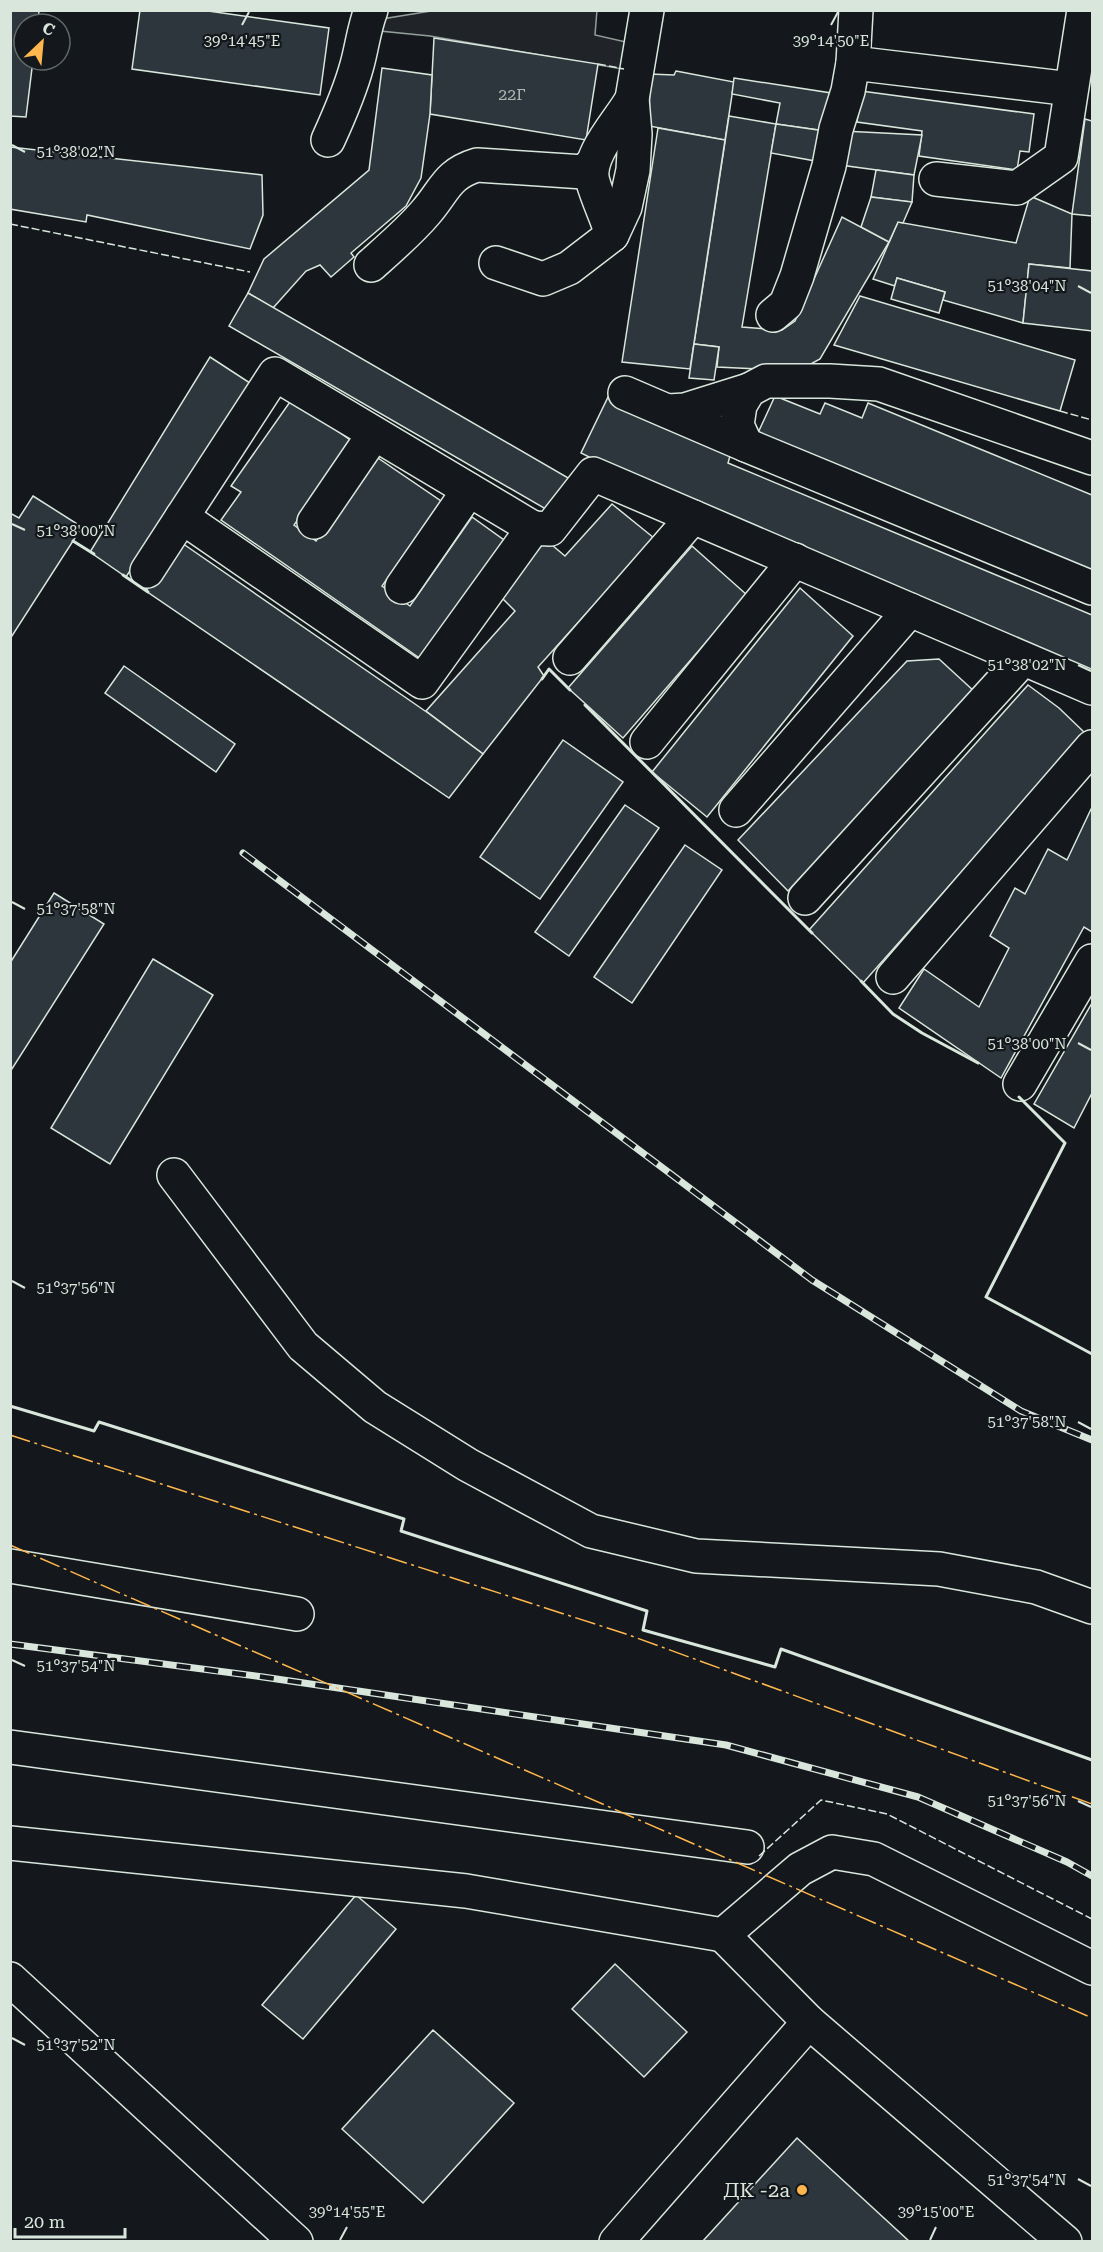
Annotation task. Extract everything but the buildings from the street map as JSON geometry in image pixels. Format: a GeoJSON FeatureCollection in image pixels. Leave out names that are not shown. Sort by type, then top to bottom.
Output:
{"type":"FeatureCollection","features":[{"type":"Feature","properties":{"kind":"lane"},"geometry":{"type":"LineString","coordinates":[[328,140],[345,102],[357,66],[371,10]]}},
{"type":"Feature","properties":{"kind":"lane"},"geometry":{"type":"LineString","coordinates":[[496,263],[543,279],[569,268],[612,235],[625,207],[633,170],[635,134],[632,99],[647,10]]}},
{"type":"Feature","properties":{"kind":"lane"},"geometry":{"type":"LineString","coordinates":[[773,315],[786,304],[797,276],[829,166],[853,63],[856,10]]}},
{"type":"Feature","properties":{"kind":"lane"},"geometry":{"type":"LineString","coordinates":[[936,179],[1017,188],[1060,158],[1084,10]]}},
{"type":"Feature","properties":{"kind":"lane"},"geometry":{"type":"LineString","coordinates":[[853,63],[1071,89]]}},
{"type":"Feature","properties":{"kind":"lane"},"geometry":{"type":"LineString","coordinates":[[371,265],[427,212],[444,187],[461,170],[477,165],[584,172],[592,164],[632,99]]}},
{"type":"Feature","properties":{"kind":"lane"},"geometry":{"type":"LineString","coordinates":[[592,164],[592,180],[612,235]]}},
{"type":"Feature","properties":{"kind":"lane"},"geometry":{"type":"LineString","coordinates":[[147,571],[275,374],[533,528],[550,529],[593,474],[1092,688]]}},
{"type":"Feature","properties":{"kind":"lane"},"geometry":{"type":"LineString","coordinates":[[669,411],[685,410],[749,390],[766,381],[879,384],[1092,458]]}},
{"type":"Feature","properties":{"kind":"lane"},"geometry":{"type":"LineString","coordinates":[[746,445],[737,425],[741,405],[749,390]]}},
{"type":"Feature","properties":{"kind":"lane"},"geometry":{"type":"LineString","coordinates":[[625,393],[1092,588]]}},
{"type":"Feature","properties":{"kind":"lane"},"geometry":{"type":"LineString","coordinates":[[314,522],[374,434]]}},
{"type":"Feature","properties":{"kind":"lane"},"geometry":{"type":"LineString","coordinates":[[402,587],[469,490]]}},
{"type":"Feature","properties":{"kind":"lane"},"geometry":{"type":"LineString","coordinates":[[182,517],[422,682],[533,528]]}},
{"type":"Feature","properties":{"kind":"lane"},"geometry":{"type":"LineString","coordinates":[[570,658],[693,517]]}},
{"type":"Feature","properties":{"kind":"lane"},"geometry":{"type":"LineString","coordinates":[[647,742],[795,560]]}},
{"type":"Feature","properties":{"kind":"lane"},"geometry":{"type":"LineString","coordinates":[[736,810],[910,610]]}},
{"type":"Feature","properties":{"kind":"lane"},"geometry":{"type":"LineString","coordinates":[[805,898],[1023,658]]}},
{"type":"Feature","properties":{"kind":"lane"},"geometry":{"type":"LineString","coordinates":[[893,977],[1092,747]]}},
{"type":"Feature","properties":{"kind":"lane"},"geometry":{"type":"LineString","coordinates":[[1020,1084],[1092,961]]}},
{"type":"Feature","properties":{"kind":"lane"},"geometry":{"type":"LineString","coordinates":[[174,1175],[303,1346],[375,1407],[468,1465],[591,1531],[696,1556],[939,1569],[1036,1587],[1092,1607]]}},
{"type":"Feature","properties":{"kind":"lane"},"geometry":{"type":"LineString","coordinates":[[10,1566],[297,1614]]}},
{"type":"Feature","properties":{"kind":"lane"},"geometry":{"type":"LineString","coordinates":[[10,1748],[747,1847]]}},
{"type":"Feature","properties":{"kind":"lane"},"geometry":{"type":"LineString","coordinates":[[10,1843],[466,1891],[723,1935],[809,2022],[1065,2241]]}},
{"type":"Feature","properties":{"kind":"lane"},"geometry":{"type":"LineString","coordinates":[[723,1935],[800,1869],[832,1852],[874,1859],[1092,1968]]}},
{"type":"Feature","properties":{"kind":"lane"},"geometry":{"type":"LineString","coordinates":[[10,1979],[296,2241]]}},
{"type":"Feature","properties":{"kind":"lane"},"geometry":{"type":"LineString","coordinates":[[616,2241],[809,2022]]}},
{"type":"Feature","properties":{"kind":"shaded area"},"geometry":{"type":"Polygon","coordinates":[[[597,10],[595,35],[626,42],[622,69],[430,36],[380,31],[382,19],[431,11],[597,10]]]}},
{"type":"Feature","properties":{"kind":"railway"},"geometry":{"type":"LineString","coordinates":[[243,853],[812,1280],[1021,1411],[1092,1440]]}},
{"type":"Feature","properties":{"kind":"railway"},"geometry":{"type":"LineString","coordinates":[[10,1644],[263,1677],[726,1745],[918,1797],[1067,1862],[1092,1876]]}},
{"type":"Feature","properties":{"kind":"fence"},"geometry":{"type":"LineString","coordinates":[[598,64],[624,69]]}},
{"type":"Feature","properties":{"kind":"fence"},"geometry":{"type":"LineString","coordinates":[[10,224],[250,272]]}},
{"type":"Feature","properties":{"kind":"fence"},"geometry":{"type":"LineString","coordinates":[[1060,411],[1092,420]]}},
{"type":"Feature","properties":{"kind":"fence"},"geometry":{"type":"LineString","coordinates":[[759,1856],[821,1800],[887,1814],[1092,1919]]}},
{"type":"Feature","properties":{"kind":"wall"},"geometry":{"type":"LineString","coordinates":[[73,541],[94,554]]}},
{"type":"Feature","properties":{"kind":"wall"},"geometry":{"type":"LineString","coordinates":[[123,575],[148,592]]}},
{"type":"Feature","properties":{"kind":"wall"},"geometry":{"type":"LineString","coordinates":[[542,679],[549,669],[570,690]]}},
{"type":"Feature","properties":{"kind":"wall"},"geometry":{"type":"LineString","coordinates":[[585,705],[812,933]]}},
{"type":"Feature","properties":{"kind":"wall"},"geometry":{"type":"LineString","coordinates":[[861,981],[893,1014],[922,1033],[978,1063]]}},
{"type":"Feature","properties":{"kind":"wall"},"geometry":{"type":"LineString","coordinates":[[1019,1097],[1065,1143],[986,1297],[1092,1354]]}},
{"type":"Feature","properties":{"kind":"wall"},"geometry":{"type":"LineString","coordinates":[[10,1406],[94,1431],[99,1422],[404,1519],[401,1531],[647,1611],[643,1630],[775,1667],[781,1649],[1092,1760]]}},
{"type":"Feature","properties":{"kind":"power"},"geometry":{"type":"LineString","coordinates":[[10,1435],[626,1634],[1092,1804]]}},
{"type":"Feature","properties":{"kind":"power"},"geometry":{"type":"LineString","coordinates":[[10,1545],[1092,2018]]}},
{"type":"Feature","properties":{"kind":"place","name":"ДК -2а"},"geometry":{"type":"Point","coordinates":[802,2190]}}]}
